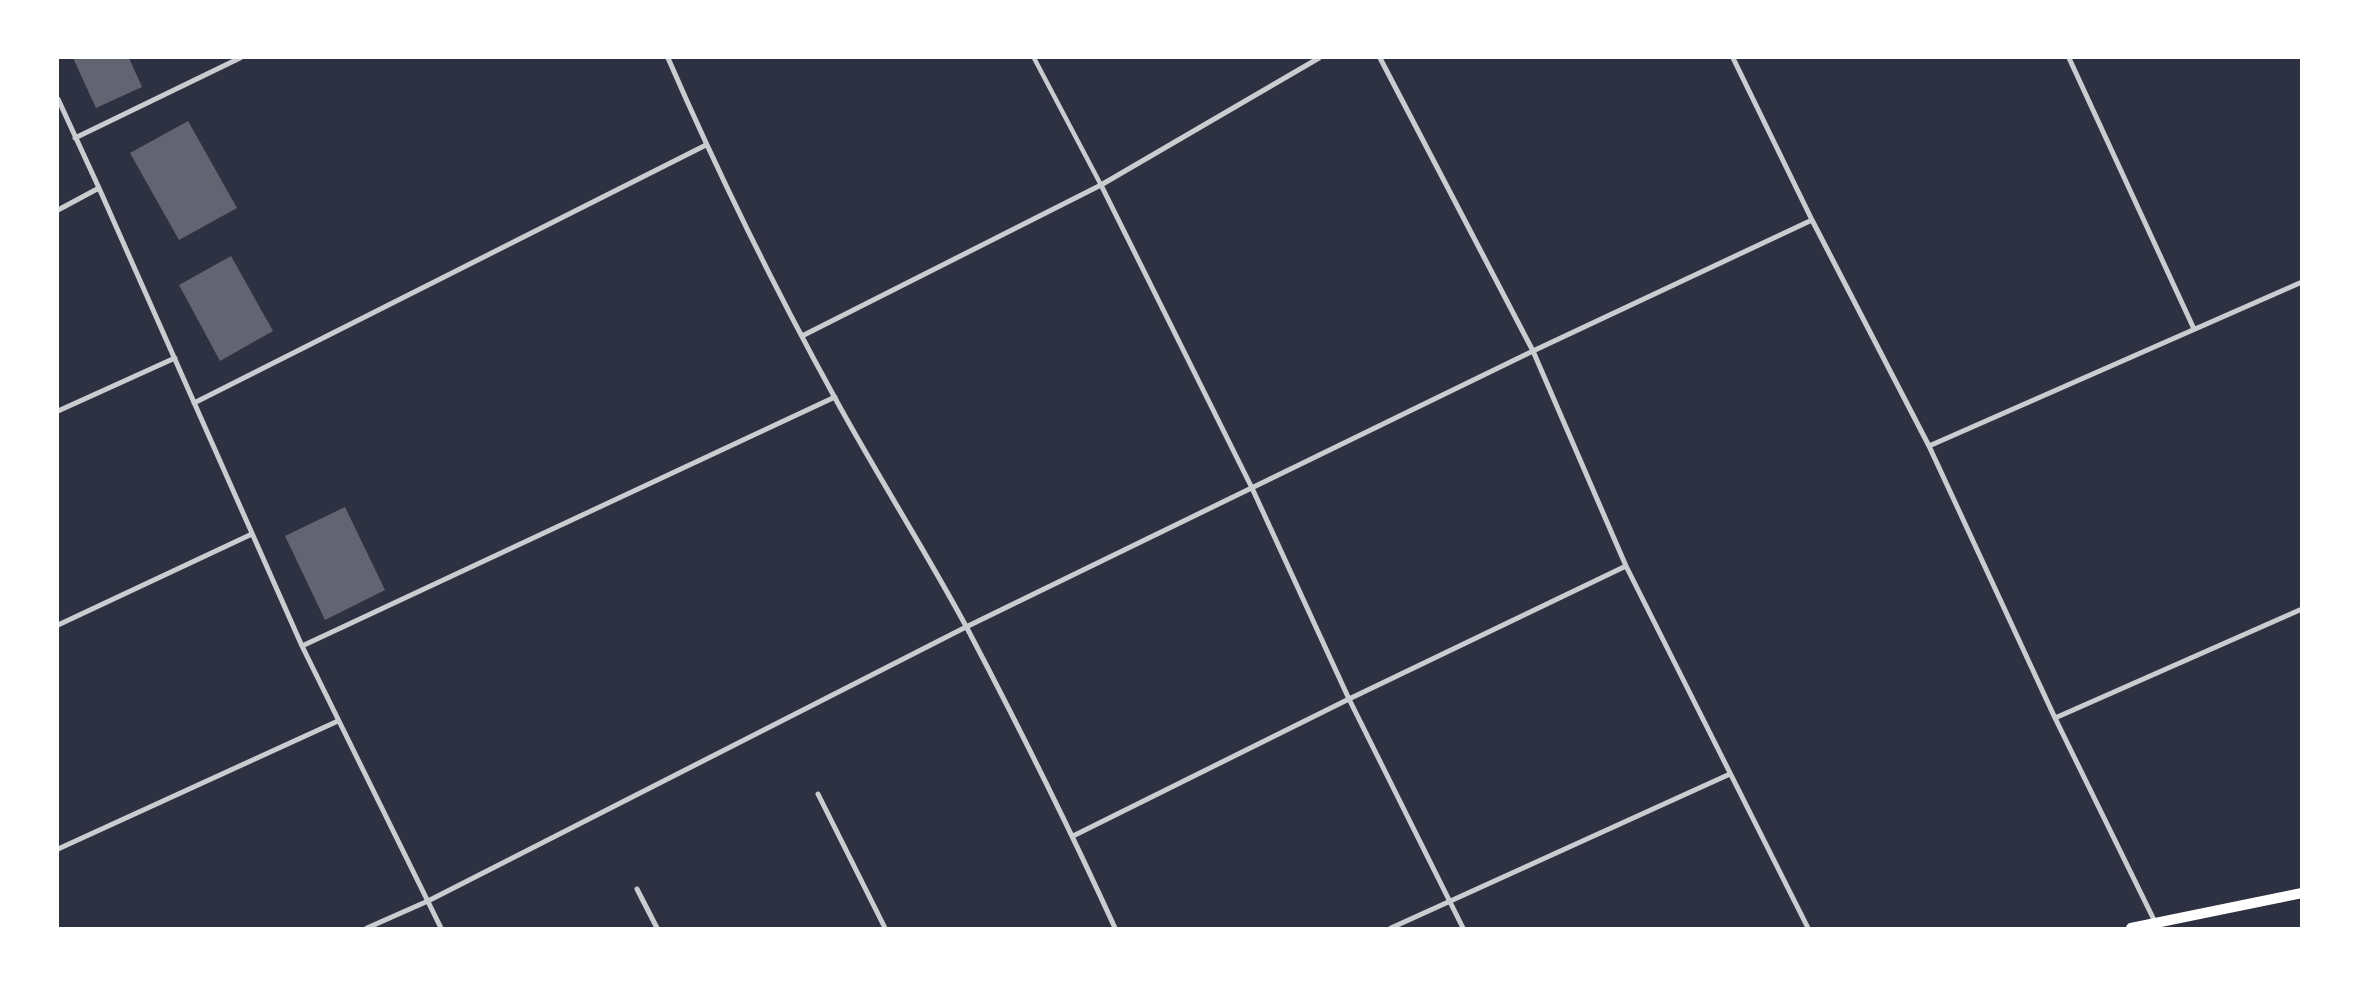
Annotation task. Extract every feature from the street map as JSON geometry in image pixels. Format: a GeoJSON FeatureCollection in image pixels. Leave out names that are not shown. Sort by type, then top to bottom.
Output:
{"type":"FeatureCollection","features":[{"type":"Feature","properties":{"kind":"main road"},"geometry":{"type":"LineString","coordinates":[[2131,928],[2156,926],[2302,893]]}},
{"type":"Feature","properties":{"kind":"street"},"geometry":{"type":"LineString","coordinates":[[75,138],[240,58]]}},
{"type":"Feature","properties":{"kind":"street"},"geometry":{"type":"LineString","coordinates":[[668,58],[706,146],[802,336],[835,398],[966,627],[1073,836],[1115,928]]}},
{"type":"Feature","properties":{"kind":"street"},"geometry":{"type":"LineString","coordinates":[[1034,58],[1101,185],[1252,488],[1349,699],[1462,928]]}},
{"type":"Feature","properties":{"kind":"street"},"geometry":{"type":"LineString","coordinates":[[802,336],[1101,185],[1320,58]]}},
{"type":"Feature","properties":{"kind":"street"},"geometry":{"type":"LineString","coordinates":[[1380,58],[1533,351],[1626,566],[1808,928]]}},
{"type":"Feature","properties":{"kind":"street"},"geometry":{"type":"LineString","coordinates":[[1733,58],[1812,220],[1929,446],[2055,718],[2156,926]]}},
{"type":"Feature","properties":{"kind":"street"},"geometry":{"type":"LineString","coordinates":[[2068,58],[2194,329]]}},
{"type":"Feature","properties":{"kind":"street"},"geometry":{"type":"LineString","coordinates":[[58,99],[302,646],[441,928]]}},
{"type":"Feature","properties":{"kind":"street"},"geometry":{"type":"LineString","coordinates":[[194,403],[706,146]]}},
{"type":"Feature","properties":{"kind":"street"},"geometry":{"type":"LineString","coordinates":[[58,210],[99,188]]}},
{"type":"Feature","properties":{"kind":"street"},"geometry":{"type":"LineString","coordinates":[[367,928],[428,901],[966,627],[1533,351],[1812,220]]}},
{"type":"Feature","properties":{"kind":"street"},"geometry":{"type":"LineString","coordinates":[[1929,446],[2302,282]]}},
{"type":"Feature","properties":{"kind":"street"},"geometry":{"type":"LineString","coordinates":[[58,411],[175,358]]}},
{"type":"Feature","properties":{"kind":"street"},"geometry":{"type":"LineString","coordinates":[[302,646],[835,398]]}},
{"type":"Feature","properties":{"kind":"street"},"geometry":{"type":"LineString","coordinates":[[58,626],[252,534]]}},
{"type":"Feature","properties":{"kind":"street"},"geometry":{"type":"LineString","coordinates":[[1073,836],[1349,699],[1626,566]]}},
{"type":"Feature","properties":{"kind":"street"},"geometry":{"type":"LineString","coordinates":[[2055,718],[2302,609]]}},
{"type":"Feature","properties":{"kind":"street"},"geometry":{"type":"LineString","coordinates":[[58,849],[338,721]]}},
{"type":"Feature","properties":{"kind":"street"},"geometry":{"type":"LineString","coordinates":[[1391,928],[1730,774]]}},
{"type":"Feature","properties":{"kind":"street"},"geometry":{"type":"LineString","coordinates":[[818,794],[885,928]]}},
{"type":"Feature","properties":{"kind":"street"},"geometry":{"type":"LineString","coordinates":[[637,889],[657,928]]}},
{"type":"Feature","properties":{"kind":"building"},"geometry":{"type":"Polygon","coordinates":[[[73,58],[129,58],[142,87],[96,108],[73,58]]]}},
{"type":"Feature","properties":{"kind":"building"},"geometry":{"type":"Polygon","coordinates":[[[188,121],[237,208],[179,240],[130,153],[188,121]]]}},
{"type":"Feature","properties":{"kind":"building"},"geometry":{"type":"Polygon","coordinates":[[[231,256],[273,331],[220,361],[179,285],[231,256]]]}},
{"type":"Feature","properties":{"kind":"building"},"geometry":{"type":"Polygon","coordinates":[[[345,507],[385,590],[325,620],[285,536],[345,507]]]}}]}
